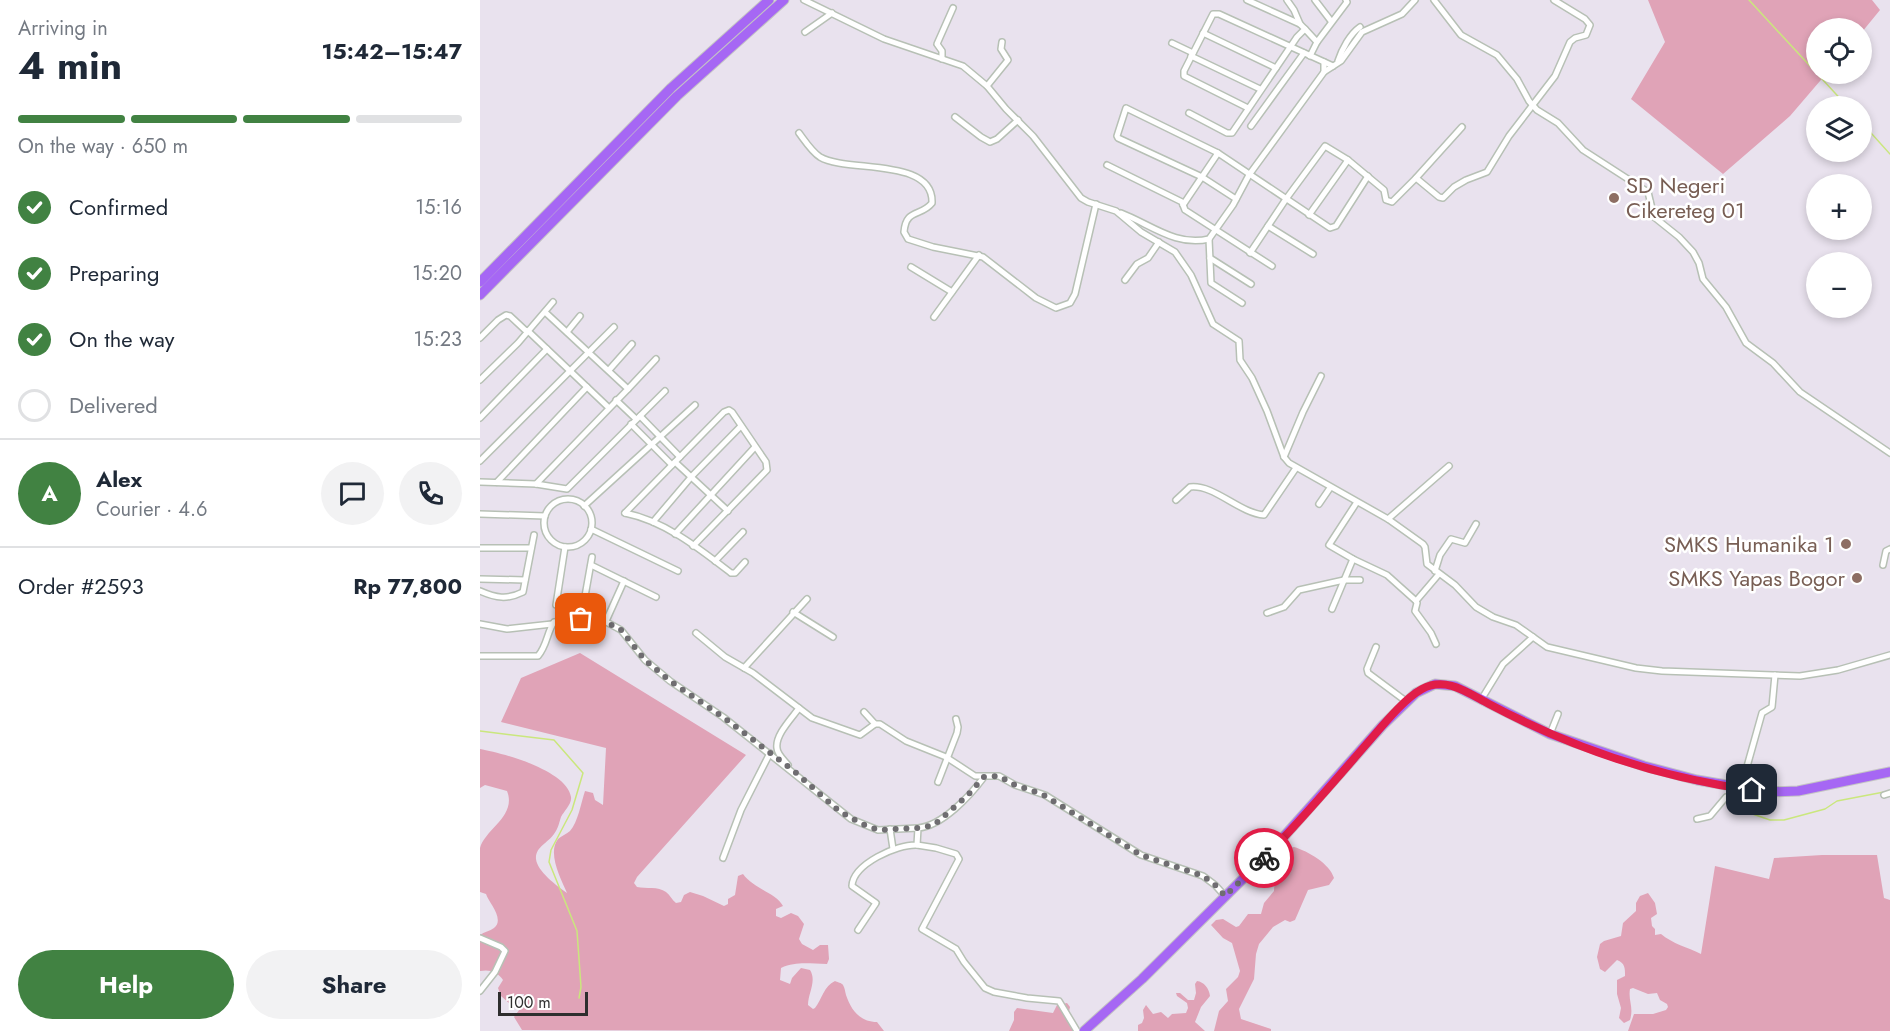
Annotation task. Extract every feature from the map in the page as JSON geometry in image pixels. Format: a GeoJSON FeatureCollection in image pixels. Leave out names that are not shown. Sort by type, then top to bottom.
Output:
{"type":"FeatureCollection","features":[{"type":"Feature","properties":{"kind":"highway"},"geometry":{"type":"LineString","coordinates":[[480,282],[670,88],[769,0]]}},
{"type":"Feature","properties":{"kind":"highway"},"geometry":{"type":"LineString","coordinates":[[480,295],[677,96],[784,0]]}},
{"type":"Feature","properties":{"kind":"highway"},"geometry":{"type":"LineString","coordinates":[[1084,1031],[1142,979],[1279,843],[1383,725],[1422,689],[1435,684],[1455,686],[1550,734],[1644,766],[1697,780],[1768,792],[1798,791],[1890,772]]}},
{"type":"Feature","properties":{"kind":"street"},"geometry":{"type":"LineString","coordinates":[[804,0],[884,39],[961,64],[987,86],[1046,151],[1084,201],[1116,211],[1170,236],[1189,241],[1209,239],[1216,231],[1249,175],[1324,72],[1335,64],[1362,32],[1402,14],[1415,0]]}},
{"type":"Feature","properties":{"kind":"street"},"geometry":{"type":"LineString","coordinates":[[1247,0],[1300,24],[1317,42]]}},
{"type":"Feature","properties":{"kind":"street"},"geometry":{"type":"LineString","coordinates":[[1287,0],[1300,24]]}},
{"type":"Feature","properties":{"kind":"street"},"geometry":{"type":"LineString","coordinates":[[1315,0],[1331,21]]}},
{"type":"Feature","properties":{"kind":"street"},"geometry":{"type":"LineString","coordinates":[[1251,126],[1317,42],[1347,2],[1346,0]]}},
{"type":"Feature","properties":{"kind":"street"},"geometry":{"type":"LineString","coordinates":[[1434,0],[1461,35],[1488,49],[1499,58],[1517,79],[1533,105],[1558,123],[1583,150],[1648,192],[1654,217],[1679,237],[1693,252],[1699,263],[1703,279],[1726,307],[1746,344],[1773,363],[1800,392],[1890,453]]}},
{"type":"Feature","properties":{"kind":"street"},"geometry":{"type":"LineString","coordinates":[[1416,178],[1443,198],[1466,180],[1487,172],[1509,136],[1555,76],[1570,42],[1586,34],[1590,26],[1585,19],[1554,0]]}},
{"type":"Feature","properties":{"kind":"street"},"geometry":{"type":"LineString","coordinates":[[942,58],[942,51],[937,44],[953,8]]}},
{"type":"Feature","properties":{"kind":"street"},"geometry":{"type":"LineString","coordinates":[[805,32],[832,13]]}},
{"type":"Feature","properties":{"kind":"street"},"geometry":{"type":"LineString","coordinates":[[1248,108],[1186,78],[1184,71],[1211,15],[1216,14],[1324,62],[1335,64]]}},
{"type":"Feature","properties":{"kind":"street"},"geometry":{"type":"LineString","coordinates":[[1335,64],[1355,31],[1360,27]]}},
{"type":"Feature","properties":{"kind":"street"},"geometry":{"type":"LineString","coordinates":[[1189,113],[1231,134],[1290,46],[1305,29]]}},
{"type":"Feature","properties":{"kind":"street"},"geometry":{"type":"LineString","coordinates":[[1203,33],[1276,68]]}},
{"type":"Feature","properties":{"kind":"street"},"geometry":{"type":"LineString","coordinates":[[987,86],[1008,60],[1001,49],[1002,42]]}},
{"type":"Feature","properties":{"kind":"street"},"geometry":{"type":"LineString","coordinates":[[1172,43],[1260,89]]}},
{"type":"Feature","properties":{"kind":"street"},"geometry":{"type":"LineString","coordinates":[[1324,62],[1324,72]]}},
{"type":"Feature","properties":{"kind":"street"},"geometry":{"type":"LineString","coordinates":[[1236,199],[1202,177],[1118,138],[1126,108],[1218,153],[1330,228],[1334,228],[1368,176]]}},
{"type":"Feature","properties":{"kind":"street"},"geometry":{"type":"LineString","coordinates":[[955,117],[990,142],[997,139],[1018,120]]}},
{"type":"Feature","properties":{"kind":"street"},"geometry":{"type":"LineString","coordinates":[[1250,253],[1325,146],[1368,176],[1384,190],[1386,200],[1392,202],[1462,127]]}},
{"type":"Feature","properties":{"kind":"street"},"geometry":{"type":"LineString","coordinates":[[799,133],[820,157],[840,163],[900,171],[920,180],[930,190],[932,203],[928,208],[908,218],[904,228],[905,236],[933,247],[979,255],[1049,306],[1060,308],[1070,303],[1075,294],[1095,204]]}},
{"type":"Feature","properties":{"kind":"street"},"geometry":{"type":"LineString","coordinates":[[1183,205],[1218,153]]}},
{"type":"Feature","properties":{"kind":"street"},"geometry":{"type":"LineString","coordinates":[[1309,215],[1348,160]]}},
{"type":"Feature","properties":{"kind":"street"},"geometry":{"type":"LineString","coordinates":[[1107,165],[1182,202],[1185,210],[1272,266]]}},
{"type":"Feature","properties":{"kind":"street"},"geometry":{"type":"LineString","coordinates":[[1116,211],[1141,232],[1172,250],[1184,263],[1213,324],[1239,341],[1240,360],[1252,378],[1284,457],[1289,463],[1388,519],[1423,544],[1427,564],[1455,585],[1484,612],[1516,626],[1547,647],[1636,668],[1662,671],[1800,676],[1818,674],[1890,655]]}},
{"type":"Feature","properties":{"kind":"street"},"geometry":{"type":"LineString","coordinates":[[1268,226],[1313,254]]}},
{"type":"Feature","properties":{"kind":"street"},"geometry":{"type":"LineString","coordinates":[[1209,239],[1211,283],[1242,303]]}},
{"type":"Feature","properties":{"kind":"street"},"geometry":{"type":"LineString","coordinates":[[1125,280],[1137,264],[1148,258],[1159,242]]}},
{"type":"Feature","properties":{"kind":"street"},"geometry":{"type":"LineString","coordinates":[[934,317],[979,255]]}},
{"type":"Feature","properties":{"kind":"street"},"geometry":{"type":"LineString","coordinates":[[1210,258],[1251,284]]}},
{"type":"Feature","properties":{"kind":"street"},"geometry":{"type":"LineString","coordinates":[[911,267],[952,292]]}},
{"type":"Feature","properties":{"kind":"street"},"geometry":{"type":"LineString","coordinates":[[480,380],[518,343],[554,302]]}},
{"type":"Feature","properties":{"kind":"street"},"geometry":{"type":"LineString","coordinates":[[545,312],[628,389]]}},
{"type":"Feature","properties":{"kind":"street"},"geometry":{"type":"LineString","coordinates":[[480,338],[498,320],[506,315],[510,316],[608,407]]}},
{"type":"Feature","properties":{"kind":"street"},"geometry":{"type":"LineString","coordinates":[[567,332],[580,316]]}},
{"type":"Feature","properties":{"kind":"street"},"geometry":{"type":"LineString","coordinates":[[480,461],[614,327]]}},
{"type":"Feature","properties":{"kind":"street"},"geometry":{"type":"LineString","coordinates":[[609,370],[632,344]]}},
{"type":"Feature","properties":{"kind":"street"},"geometry":{"type":"LineString","coordinates":[[480,418],[547,349]]}},
{"type":"Feature","properties":{"kind":"street"},"geometry":{"type":"LineString","coordinates":[[536,484],[656,359]]}},
{"type":"Feature","properties":{"kind":"street"},"geometry":{"type":"LineString","coordinates":[[1284,457],[1303,411],[1321,376]]}},
{"type":"Feature","properties":{"kind":"street"},"geometry":{"type":"LineString","coordinates":[[497,482],[587,387]]}},
{"type":"Feature","properties":{"kind":"street"},"geometry":{"type":"LineString","coordinates":[[480,482],[536,484],[564,490],[569,488],[665,391]]}},
{"type":"Feature","properties":{"kind":"street"},"geometry":{"type":"LineString","coordinates":[[616,400],[660,438],[676,462]]}},
{"type":"Feature","properties":{"kind":"street"},"geometry":{"type":"LineString","coordinates":[[584,506],[694,405]]}},
{"type":"Feature","properties":{"kind":"street"},"geometry":{"type":"LineString","coordinates":[[693,546],[767,470],[766,462],[732,412],[726,410],[626,513],[653,522],[675,534],[733,574],[746,562]]}},
{"type":"Feature","properties":{"kind":"street"},"geometry":{"type":"LineString","coordinates":[[631,424],[652,445],[693,476],[728,511]]}},
{"type":"Feature","properties":{"kind":"street"},"geometry":{"type":"LineString","coordinates":[[653,522],[741,426]]}},
{"type":"Feature","properties":{"kind":"street"},"geometry":{"type":"LineString","coordinates":[[675,534],[755,447]]}},
{"type":"Feature","properties":{"kind":"street"},"geometry":{"type":"LineString","coordinates":[[1388,519],[1449,466]]}},
{"type":"Feature","properties":{"kind":"street"},"geometry":{"type":"LineString","coordinates":[[1176,500],[1190,487],[1199,487],[1245,509],[1264,515],[1296,468]]}},
{"type":"Feature","properties":{"kind":"street"},"geometry":{"type":"LineString","coordinates":[[1319,504],[1330,488]]}},
{"type":"Feature","properties":{"kind":"street"},"geometry":{"type":"LineString","coordinates":[[575,501],[584,506],[592,520],[588,537],[581,543],[565,547],[550,539],[546,532],[545,516],[557,502],[575,501]]}},
{"type":"Feature","properties":{"kind":"street"},"geometry":{"type":"LineString","coordinates":[[1357,502],[1329,545],[1387,575],[1416,601]]}},
{"type":"Feature","properties":{"kind":"street"},"geometry":{"type":"LineString","coordinates":[[480,514],[545,516]]}},
{"type":"Feature","properties":{"kind":"street"},"geometry":{"type":"LineString","coordinates":[[1436,644],[1415,611],[1416,601],[1437,572],[1440,555],[1451,539],[1465,543],[1476,524]]}},
{"type":"Feature","properties":{"kind":"street"},"geometry":{"type":"LineString","coordinates":[[591,529],[678,571]]}},
{"type":"Feature","properties":{"kind":"street"},"geometry":{"type":"LineString","coordinates":[[715,561],[743,532]]}},
{"type":"Feature","properties":{"kind":"street"},"geometry":{"type":"LineString","coordinates":[[480,591],[500,598],[512,598],[523,592],[534,535]]}},
{"type":"Feature","properties":{"kind":"street"},"geometry":{"type":"LineString","coordinates":[[565,547],[555,605],[599,618],[621,630],[645,660],[670,681],[723,717],[794,771],[851,819],[873,829],[918,828],[934,825],[942,820],[984,777]]}},
{"type":"Feature","properties":{"kind":"street"},"geometry":{"type":"LineString","coordinates":[[480,548],[531,548]]}},
{"type":"Feature","properties":{"kind":"street"},"geometry":{"type":"LineString","coordinates":[[1883,564],[1886,551],[1890,549]]}},
{"type":"Feature","properties":{"kind":"street"},"geometry":{"type":"LineString","coordinates":[[582,613],[592,557]]}},
{"type":"Feature","properties":{"kind":"street"},"geometry":{"type":"LineString","coordinates":[[1332,609],[1353,559]]}},
{"type":"Feature","properties":{"kind":"street"},"geometry":{"type":"LineString","coordinates":[[591,565],[656,597]]}},
{"type":"Feature","properties":{"kind":"street"},"geometry":{"type":"LineString","coordinates":[[480,579],[525,580]]}},
{"type":"Feature","properties":{"kind":"street"},"geometry":{"type":"LineString","coordinates":[[1267,613],[1284,607],[1299,590],[1344,580],[1360,580]]}},
{"type":"Feature","properties":{"kind":"street"},"geometry":{"type":"LineString","coordinates":[[606,621],[624,581]]}},
{"type":"Feature","properties":{"kind":"street"},"geometry":{"type":"LineString","coordinates":[[744,668],[807,599]]}},
{"type":"Feature","properties":{"kind":"street"},"geometry":{"type":"LineString","coordinates":[[793,612],[833,637]]}},
{"type":"Feature","properties":{"kind":"street"},"geometry":{"type":"LineString","coordinates":[[480,624],[507,629],[552,624],[558,620],[599,618]]}},
{"type":"Feature","properties":{"kind":"street"},"geometry":{"type":"LineString","coordinates":[[480,656],[538,656],[543,650],[552,624]]}},
{"type":"Feature","properties":{"kind":"street"},"geometry":{"type":"LineString","coordinates":[[696,633],[725,657],[816,720],[858,734],[863,734],[875,724]]}},
{"type":"Feature","properties":{"kind":"street"},"geometry":{"type":"LineString","coordinates":[[1481,699],[1503,664],[1533,637]]}},
{"type":"Feature","properties":{"kind":"street"},"geometry":{"type":"LineString","coordinates":[[1376,647],[1367,669],[1368,673],[1407,702]]}},
{"type":"Feature","properties":{"kind":"street"},"geometry":{"type":"LineString","coordinates":[[1741,788],[1762,713],[1772,707],[1775,675]]}},
{"type":"Feature","properties":{"kind":"street"},"geometry":{"type":"LineString","coordinates":[[794,771],[777,751],[776,746],[778,738],[799,708]]}},
{"type":"Feature","properties":{"kind":"street"},"geometry":{"type":"LineString","coordinates":[[864,712],[875,724],[880,724],[908,742],[948,758],[971,775],[999,776],[1015,785],[1042,794],[1141,855],[1203,876],[1225,896]]}},
{"type":"Feature","properties":{"kind":"street"},"geometry":{"type":"LineString","coordinates":[[1550,734],[1558,714]]}},
{"type":"Feature","properties":{"kind":"street"},"geometry":{"type":"LineString","coordinates":[[938,782],[958,730],[956,719]]}},
{"type":"Feature","properties":{"kind":"street"},"geometry":{"type":"LineString","coordinates":[[723,858],[741,810],[770,753]]}},
{"type":"Feature","properties":{"kind":"street"},"geometry":{"type":"LineString","coordinates":[[1697,819],[1710,816],[1726,797],[1743,797],[1752,790]]}},
{"type":"Feature","properties":{"kind":"street"},"geometry":{"type":"LineString","coordinates":[[917,845],[918,828]]}},
{"type":"Feature","properties":{"kind":"street"},"geometry":{"type":"LineString","coordinates":[[890,829],[893,849]]}},
{"type":"Feature","properties":{"kind":"street"},"geometry":{"type":"LineString","coordinates":[[858,930],[876,905],[874,901],[852,886],[853,880],[866,865],[893,849],[908,845],[936,848],[956,854],[959,859],[922,929],[956,949],[985,988],[994,992],[1027,998],[1059,1001],[1077,1031]]}},
{"type":"Feature","properties":{"kind":"street"},"geometry":{"type":"LineString","coordinates":[[480,938],[505,951],[495,972],[480,991]]}},
{"type":"Feature","properties":{"kind":"shaded area"},"geometry":{"type":"Polygon","coordinates":[[[1648,0],[1872,0],[1880,10],[1872,20],[1806,18],[1806,84],[1817,84],[1790,116],[1723,174],[1631,99],[1665,42],[1648,0]]]}},
{"type":"Feature","properties":{"kind":"shaded area"},"geometry":{"type":"Polygon","coordinates":[[[580,653],[746,755],[637,877],[634,883],[637,887],[663,890],[676,903],[681,902],[684,895],[690,892],[724,906],[728,904],[728,899],[735,895],[738,876],[743,874],[753,884],[780,902],[783,906],[776,909],[776,916],[781,918],[791,913],[798,916],[804,924],[799,939],[802,944],[813,950],[820,945],[828,945],[827,964],[792,964],[781,968],[780,980],[790,984],[801,968],[810,970],[813,978],[808,1005],[813,1009],[828,986],[835,981],[841,983],[857,1014],[866,1020],[877,1022],[884,1031],[522,1030],[514,1017],[522,1006],[524,994],[517,994],[510,1004],[501,996],[498,988],[503,980],[501,977],[487,970],[480,971],[480,935],[494,928],[498,920],[486,894],[480,892],[480,848],[504,815],[509,800],[507,791],[485,785],[480,788],[480,749],[532,764],[546,771],[567,787],[571,797],[570,802],[555,832],[540,848],[536,859],[544,873],[567,893],[554,859],[555,845],[558,839],[573,827],[585,791],[593,793],[595,800],[603,805],[606,748],[501,722],[521,678],[580,653]]]}},
{"type":"Feature","properties":{"kind":"shaded area"},"geometry":{"type":"Polygon","coordinates":[[[1294,847],[1318,859],[1328,868],[1334,878],[1329,885],[1308,890],[1295,920],[1290,922],[1285,920],[1273,927],[1259,944],[1254,979],[1239,1009],[1241,1019],[1271,1029],[1271,1031],[1214,1031],[1219,1011],[1228,1001],[1226,989],[1238,977],[1240,971],[1232,943],[1223,938],[1211,925],[1216,920],[1223,919],[1236,927],[1248,914],[1261,914],[1264,903],[1274,891],[1285,853],[1289,848],[1294,847]]]}},
{"type":"Feature","properties":{"kind":"shaded area"},"geometry":{"type":"Polygon","coordinates":[[[1877,855],[1884,898],[1890,900],[1890,1031],[1628,1031],[1634,1014],[1653,1014],[1666,1010],[1668,1007],[1660,1000],[1657,993],[1648,994],[1630,989],[1631,1015],[1630,1020],[1624,1023],[1619,1018],[1621,1008],[1617,994],[1617,980],[1625,976],[1624,966],[1617,960],[1605,972],[1600,969],[1597,957],[1600,944],[1621,936],[1623,923],[1636,911],[1636,903],[1640,896],[1648,893],[1655,903],[1657,914],[1651,918],[1655,935],[1661,934],[1701,954],[1715,866],[1769,879],[1774,858],[1877,855]]]}},
{"type":"Feature","properties":{"kind":"shaded area"},"geometry":{"type":"Polygon","coordinates":[[[1197,981],[1206,986],[1210,996],[1201,1007],[1195,1022],[1205,1031],[1138,1031],[1138,1025],[1144,1018],[1143,1010],[1146,1005],[1153,1014],[1161,1012],[1168,1018],[1172,1014],[1186,1013],[1187,1003],[1176,993],[1180,993],[1188,1000],[1194,1000],[1197,981]]]}},
{"type":"Feature","properties":{"kind":"shaded area"},"geometry":{"type":"Polygon","coordinates":[[[1067,1003],[1070,1007],[1069,1023],[1074,1031],[1009,1031],[1017,1008],[1053,1013],[1057,1005],[1067,1003]]]}},
{"type":"Feature","properties":{"kind":"waterway"},"geometry":{"type":"LineString","coordinates":[[1749,0],[1838,96]]}},
{"type":"Feature","properties":{"kind":"waterway"},"geometry":{"type":"LineString","coordinates":[[1872,134],[1890,154]]}},
{"type":"Feature","properties":{"kind":"waterway"},"geometry":{"type":"LineString","coordinates":[[480,731],[554,740],[583,773],[572,810],[551,850],[549,862],[577,931],[581,987],[579,998]]}},
{"type":"Feature","properties":{"kind":"waterway"},"geometry":{"type":"LineString","coordinates":[[1741,810],[1770,820],[1784,820],[1825,809],[1837,801],[1884,792]]}},
{"type":"Feature","properties":{"kind":"way so far"},"geometry":{"type":"LineString","coordinates":[[581,619],[599,618],[610,622],[621,630],[645,660],[670,681],[723,717],[794,771],[839,811],[873,829],[926,828],[934,825],[976,788],[984,777],[996,776],[1048,796],[1141,855],[1203,876],[1225,896],[1264,858]]}},
{"type":"Feature","properties":{"kind":"place","name":"SD Negeri Cikereteg 01"},"geometry":{"type":"Point","coordinates":[1614,198]}},
{"type":"Feature","properties":{"kind":"place","name":"SMKS Humanika 1"},"geometry":{"type":"Point","coordinates":[1846,544]}},
{"type":"Feature","properties":{"kind":"place","name":"SMKS Yapas Bogor"},"geometry":{"type":"Point","coordinates":[1857,578]}},
{"type":"Feature","properties":{"kind":"route"},"geometry":{"type":"LineString","coordinates":[[1264,858],[1383,725],[1416,693],[1435,684],[1455,686],[1550,734],[1619,758],[1697,780],[1752,790]]}}]}
